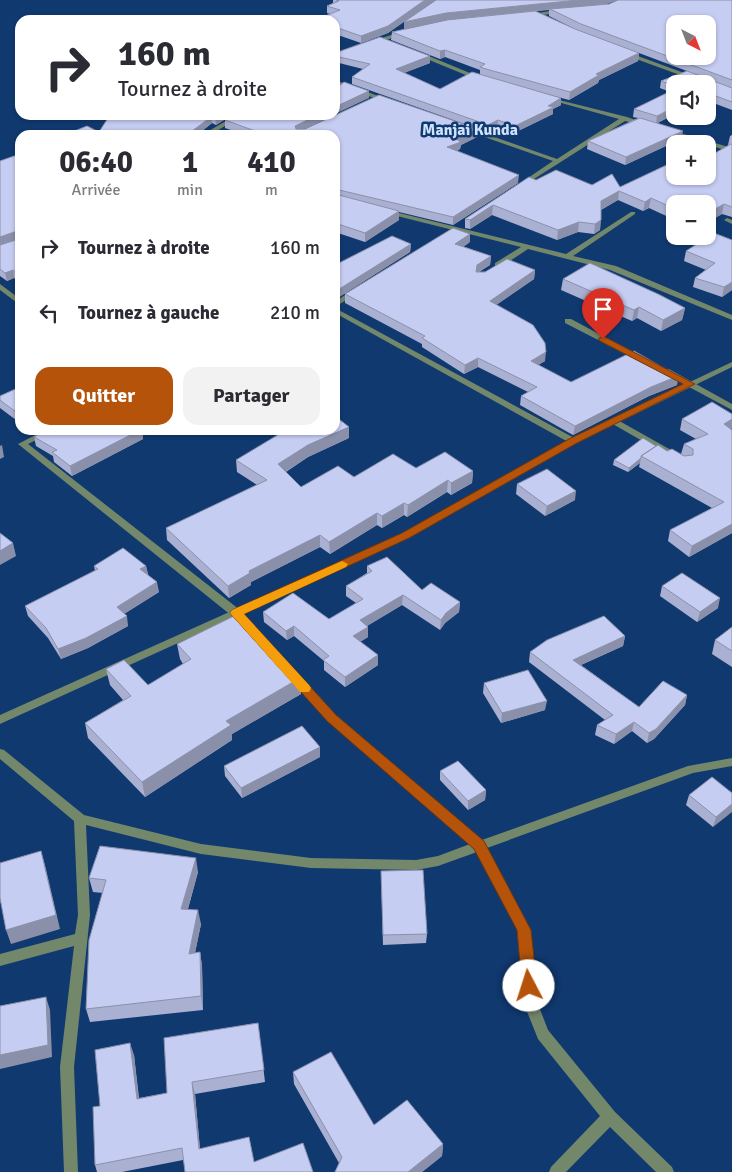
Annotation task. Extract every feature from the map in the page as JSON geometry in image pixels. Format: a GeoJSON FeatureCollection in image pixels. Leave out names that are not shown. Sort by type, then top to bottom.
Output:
{"type":"FeatureCollection","features":[{"type":"Feature","properties":{"kind":"street"},"geometry":{"type":"LineString","coordinates":[[526,15],[571,10]]}},
{"type":"Feature","properties":{"kind":"street"},"geometry":{"type":"LineString","coordinates":[[535,14],[544,18]]}},
{"type":"Feature","properties":{"kind":"street"},"geometry":{"type":"LineString","coordinates":[[383,38],[401,26]]}},
{"type":"Feature","properties":{"kind":"street"},"geometry":{"type":"LineString","coordinates":[[366,44],[411,31]]}},
{"type":"Feature","properties":{"kind":"street"},"geometry":{"type":"LineString","coordinates":[[383,38],[390,43]]}},
{"type":"Feature","properties":{"kind":"street"},"geometry":{"type":"LineString","coordinates":[[620,51],[686,75]]}},
{"type":"Feature","properties":{"kind":"street"},"geometry":{"type":"LineString","coordinates":[[416,53],[483,80]]}},
{"type":"Feature","properties":{"kind":"street"},"geometry":{"type":"LineString","coordinates":[[340,84],[388,101]]}},
{"type":"Feature","properties":{"kind":"street"},"geometry":{"type":"LineString","coordinates":[[540,95],[651,126]]}},
{"type":"Feature","properties":{"kind":"street"},"geometry":{"type":"LineString","coordinates":[[361,106],[379,98]]}},
{"type":"Feature","properties":{"kind":"street"},"geometry":{"type":"LineString","coordinates":[[510,192],[625,118]]}},
{"type":"Feature","properties":{"kind":"street"},"geometry":{"type":"LineString","coordinates":[[214,130],[231,120]]}},
{"type":"Feature","properties":{"kind":"street"},"geometry":{"type":"LineString","coordinates":[[454,124],[558,161]]}},
{"type":"Feature","properties":{"kind":"street"},"geometry":{"type":"LineString","coordinates":[[660,129],[732,150]]}},
{"type":"Feature","properties":{"kind":"street"},"geometry":{"type":"LineString","coordinates":[[381,211],[613,268],[732,318]]}},
{"type":"Feature","properties":{"kind":"street"},"geometry":{"type":"LineString","coordinates":[[566,257],[633,213]]}},
{"type":"Feature","properties":{"kind":"street"},"geometry":{"type":"LineString","coordinates":[[447,234],[463,224]]}},
{"type":"Feature","properties":{"kind":"street"},"geometry":{"type":"LineString","coordinates":[[488,272],[527,247]]}},
{"type":"Feature","properties":{"kind":"street"},"geometry":{"type":"LineString","coordinates":[[0,286],[15,299]]}},
{"type":"Feature","properties":{"kind":"street"},"geometry":{"type":"LineString","coordinates":[[340,301],[359,290]]}},
{"type":"Feature","properties":{"kind":"street"},"geometry":{"type":"LineString","coordinates":[[340,313],[573,441]]}},
{"type":"Feature","properties":{"kind":"street"},"geometry":{"type":"LineString","coordinates":[[568,321],[646,361]]}},
{"type":"Feature","properties":{"kind":"street"},"geometry":{"type":"LineString","coordinates":[[0,720],[406,536],[573,441],[732,364]]}},
{"type":"Feature","properties":{"kind":"street"},"geometry":{"type":"LineString","coordinates":[[655,366],[732,407]]}},
{"type":"Feature","properties":{"kind":"street"},"geometry":{"type":"LineString","coordinates":[[614,421],[678,458]]}},
{"type":"Feature","properties":{"kind":"street"},"geometry":{"type":"LineString","coordinates":[[41,435],[22,444],[236,613],[274,655]]}},
{"type":"Feature","properties":{"kind":"street"},"geometry":{"type":"LineString","coordinates":[[287,669],[332,718],[479,845],[524,930],[531,1004],[543,1034],[610,1117],[667,1172]]}},
{"type":"Feature","properties":{"kind":"street"},"geometry":{"type":"LineString","coordinates":[[0,753],[80,819],[201,848],[311,863],[416,865],[438,861],[692,769],[732,762]]}},
{"type":"Feature","properties":{"kind":"street"},"geometry":{"type":"LineString","coordinates":[[71,1172],[68,1067],[84,915],[80,819]]}},
{"type":"Feature","properties":{"kind":"street"},"geometry":{"type":"LineString","coordinates":[[0,960],[81,938]]}},
{"type":"Feature","properties":{"kind":"street"},"geometry":{"type":"LineString","coordinates":[[556,1172],[610,1117]]}},
{"type":"Feature","properties":{"kind":"building"},"geometry":{"type":"Polygon","coordinates":[[[336,0],[425,0],[388,26],[361,36],[340,29],[340,15],[328,15],[340,10],[327,6],[339,1],[336,0]]]}},
{"type":"Feature","properties":{"kind":"building"},"geometry":{"type":"Polygon","coordinates":[[[436,0],[579,0],[446,13],[404,22],[436,0]]]}},
{"type":"Feature","properties":{"kind":"building"},"geometry":{"type":"Polygon","coordinates":[[[618,0],[732,0],[732,80],[692,65],[716,65],[716,15],[666,15],[666,56],[581,24],[550,9],[609,4],[618,0]]]}},
{"type":"Feature","properties":{"kind":"building"},"geometry":{"type":"Polygon","coordinates":[[[535,11],[575,29],[639,53],[596,74],[599,75],[570,92],[480,67],[485,64],[445,50],[440,51],[392,32],[447,20],[535,11]]]}},
{"type":"Feature","properties":{"kind":"building"},"geometry":{"type":"Polygon","coordinates":[[[380,37],[430,56],[396,69],[440,89],[472,72],[561,98],[548,106],[554,107],[515,126],[498,120],[488,125],[352,77],[370,64],[340,57],[340,51],[380,37]]]}},
{"type":"Feature","properties":{"kind":"building"},"geometry":{"type":"Polygon","coordinates":[[[687,71],[698,75],[677,75],[687,71]]]}},
{"type":"Feature","properties":{"kind":"building"},"geometry":{"type":"Polygon","coordinates":[[[344,82],[369,91],[340,105],[340,85],[344,82]]]}},
{"type":"Feature","properties":{"kind":"building"},"geometry":{"type":"Polygon","coordinates":[[[716,82],[732,88],[732,102],[716,96],[716,82]]]}},
{"type":"Feature","properties":{"kind":"building"},"geometry":{"type":"Polygon","coordinates":[[[666,93],[666,112],[657,116],[634,109],[666,93]]]}},
{"type":"Feature","properties":{"kind":"building"},"geometry":{"type":"Polygon","coordinates":[[[379,95],[478,129],[456,139],[461,142],[447,147],[519,175],[453,217],[340,190],[340,130],[252,130],[225,120],[308,120],[295,126],[296,129],[305,129],[325,120],[340,120],[340,113],[379,95]]]}},
{"type":"Feature","properties":{"kind":"building"},"geometry":{"type":"Polygon","coordinates":[[[640,118],[683,131],[674,135],[666,135],[666,139],[626,157],[588,141],[640,118]]]}},
{"type":"Feature","properties":{"kind":"building"},"geometry":{"type":"Polygon","coordinates":[[[107,120],[207,120],[194,130],[100,130],[107,120]]]}},
{"type":"Feature","properties":{"kind":"building"},"geometry":{"type":"Polygon","coordinates":[[[87,126],[95,130],[77,130],[87,126]]]}},
{"type":"Feature","properties":{"kind":"building"},"geometry":{"type":"Polygon","coordinates":[[[732,144],[732,207],[724,204],[716,208],[716,195],[666,195],[666,205],[651,198],[645,202],[619,191],[601,201],[601,220],[595,224],[579,222],[558,230],[493,205],[470,220],[465,219],[529,177],[536,180],[556,170],[592,185],[612,174],[620,187],[666,165],[666,185],[716,185],[716,152],[732,144]]]}},
{"type":"Feature","properties":{"kind":"building"},"geometry":{"type":"Polygon","coordinates":[[[15,156],[15,232],[0,237],[0,161],[15,156]]]}},
{"type":"Feature","properties":{"kind":"building"},"geometry":{"type":"Polygon","coordinates":[[[340,195],[399,211],[365,233],[340,225],[340,195]]]}},
{"type":"Feature","properties":{"kind":"building"},"geometry":{"type":"Polygon","coordinates":[[[453,228],[470,234],[455,244],[491,256],[477,265],[476,272],[485,272],[507,259],[535,270],[490,301],[533,325],[545,343],[546,352],[531,361],[571,382],[634,351],[678,376],[651,387],[575,426],[521,396],[537,387],[478,358],[465,365],[422,338],[425,336],[345,294],[453,228]]]}},
{"type":"Feature","properties":{"kind":"building"},"geometry":{"type":"Polygon","coordinates":[[[716,234],[732,240],[732,282],[724,287],[695,278],[715,263],[686,251],[695,245],[716,245],[716,234]]]}},
{"type":"Feature","properties":{"kind":"building"},"geometry":{"type":"Polygon","coordinates":[[[392,236],[411,244],[340,288],[340,262],[392,236]]]}},
{"type":"Feature","properties":{"kind":"building"},"geometry":{"type":"Polygon","coordinates":[[[15,240],[15,272],[13,270],[5,273],[0,269],[0,245],[15,240]]]}},
{"type":"Feature","properties":{"kind":"building"},"geometry":{"type":"Polygon","coordinates":[[[590,263],[685,308],[663,320],[639,307],[634,310],[563,279],[590,263]]]}},
{"type":"Feature","properties":{"kind":"building"},"geometry":{"type":"Polygon","coordinates":[[[15,389],[15,411],[0,400],[0,396],[15,389]]]}},
{"type":"Feature","properties":{"kind":"building"},"geometry":{"type":"Polygon","coordinates":[[[712,402],[732,414],[732,419],[724,424],[732,430],[732,524],[692,546],[670,530],[724,502],[641,456],[658,445],[667,451],[672,449],[684,456],[693,455],[693,449],[684,444],[708,434],[682,419],[712,402]]]}},
{"type":"Feature","properties":{"kind":"building"},"geometry":{"type":"Polygon","coordinates":[[[340,420],[349,427],[340,431],[340,420]]]}},
{"type":"Feature","properties":{"kind":"building"},"geometry":{"type":"Polygon","coordinates":[[[37,435],[130,435],[70,466],[52,452],[57,450],[34,437],[37,435]]]}},
{"type":"Feature","properties":{"kind":"building"},"geometry":{"type":"Polygon","coordinates":[[[278,435],[331,435],[308,445],[278,464],[301,487],[338,466],[354,477],[393,454],[416,468],[445,452],[473,471],[451,483],[448,480],[408,505],[404,503],[382,516],[377,513],[329,542],[320,535],[249,571],[250,573],[228,586],[166,528],[267,480],[236,460],[278,435]]]}},
{"type":"Feature","properties":{"kind":"building"},"geometry":{"type":"Polygon","coordinates":[[[643,438],[656,446],[641,456],[629,468],[614,460],[643,438]]]}},
{"type":"Feature","properties":{"kind":"building"},"geometry":{"type":"Polygon","coordinates":[[[547,469],[576,491],[547,506],[517,484],[547,469]]]}},
{"type":"Feature","properties":{"kind":"building"},"geometry":{"type":"Polygon","coordinates":[[[0,533],[13,543],[0,551],[0,533]]]}},
{"type":"Feature","properties":{"kind":"building"},"geometry":{"type":"Polygon","coordinates":[[[123,548],[146,566],[140,569],[157,582],[117,607],[127,616],[86,638],[58,649],[46,628],[25,606],[98,569],[94,566],[123,548]]]}},
{"type":"Feature","properties":{"kind":"building"},"geometry":{"type":"Polygon","coordinates":[[[387,557],[422,590],[431,583],[460,602],[446,613],[441,620],[403,595],[360,620],[368,627],[353,636],[378,655],[345,677],[323,660],[329,656],[294,626],[286,631],[263,612],[293,593],[329,619],[363,599],[346,586],[372,571],[367,566],[387,557]]]}},
{"type":"Feature","properties":{"kind":"building"},"geometry":{"type":"Polygon","coordinates":[[[682,573],[720,598],[700,612],[662,586],[682,573]]]}},
{"type":"Feature","properties":{"kind":"building"},"geometry":{"type":"Polygon","coordinates":[[[236,615],[300,678],[226,721],[231,725],[142,782],[85,723],[131,696],[106,669],[124,660],[148,685],[191,659],[177,644],[236,615]]]}},
{"type":"Feature","properties":{"kind":"building"},"geometry":{"type":"Polygon","coordinates":[[[604,616],[625,636],[573,660],[639,707],[663,681],[687,695],[656,729],[649,733],[634,722],[616,734],[597,725],[613,715],[530,652],[547,640],[604,616]]]}},
{"type":"Feature","properties":{"kind":"building"},"geometry":{"type":"Polygon","coordinates":[[[732,627],[732,651],[715,640],[732,627]]]}},
{"type":"Feature","properties":{"kind":"building"},"geometry":{"type":"Polygon","coordinates":[[[528,670],[547,701],[502,713],[484,683],[528,670]]]}},
{"type":"Feature","properties":{"kind":"building"},"geometry":{"type":"Polygon","coordinates":[[[302,726],[320,747],[241,788],[224,766],[302,726]]]}},
{"type":"Feature","properties":{"kind":"building"},"geometry":{"type":"Polygon","coordinates":[[[458,761],[486,790],[468,801],[440,771],[458,761]]]}},
{"type":"Feature","properties":{"kind":"building"},"geometry":{"type":"Polygon","coordinates":[[[712,777],[732,793],[732,804],[716,817],[689,795],[712,777]]]}},
{"type":"Feature","properties":{"kind":"building"},"geometry":{"type":"Polygon","coordinates":[[[100,846],[196,858],[181,909],[198,910],[189,954],[200,952],[201,996],[86,1009],[89,940],[106,880],[89,878],[100,846]]]}},
{"type":"Feature","properties":{"kind":"building"},"geometry":{"type":"Polygon","coordinates":[[[41,851],[56,915],[6,930],[0,898],[0,863],[41,851]]]}},
{"type":"Feature","properties":{"kind":"building"},"geometry":{"type":"Polygon","coordinates":[[[423,870],[427,934],[383,935],[381,871],[423,870]]]}},
{"type":"Feature","properties":{"kind":"building"},"geometry":{"type":"Polygon","coordinates":[[[46,997],[48,1045],[0,1055],[0,1006],[46,997]]]}},
{"type":"Feature","properties":{"kind":"building"},"geometry":{"type":"Polygon","coordinates":[[[258,1023],[264,1070],[192,1082],[199,1149],[249,1137],[254,1162],[303,1143],[313,1172],[185,1172],[182,1148],[95,1165],[93,1107],[100,1106],[95,1050],[130,1043],[137,1099],[167,1093],[164,1038],[258,1023]]]}},
{"type":"Feature","properties":{"kind":"building"},"geometry":{"type":"Polygon","coordinates":[[[331,1052],[374,1125],[407,1100],[443,1144],[408,1172],[335,1172],[342,1157],[293,1072],[331,1052]]]}},
{"type":"Feature","properties":{"kind":"slow traffic"},"geometry":{"type":"LineString","coordinates":[[305,688],[236,613],[342,564]]}},
{"type":"Feature","properties":{"kind":"district","name":"Manjai Kunda"},"geometry":{"type":"Point","coordinates":[470,129]}},
{"type":"Feature","properties":{"kind":"route"},"geometry":{"type":"LineString","coordinates":[[529,986],[524,930],[479,845],[332,718],[236,613],[406,536],[573,441],[690,384],[603,339]]}}]}
